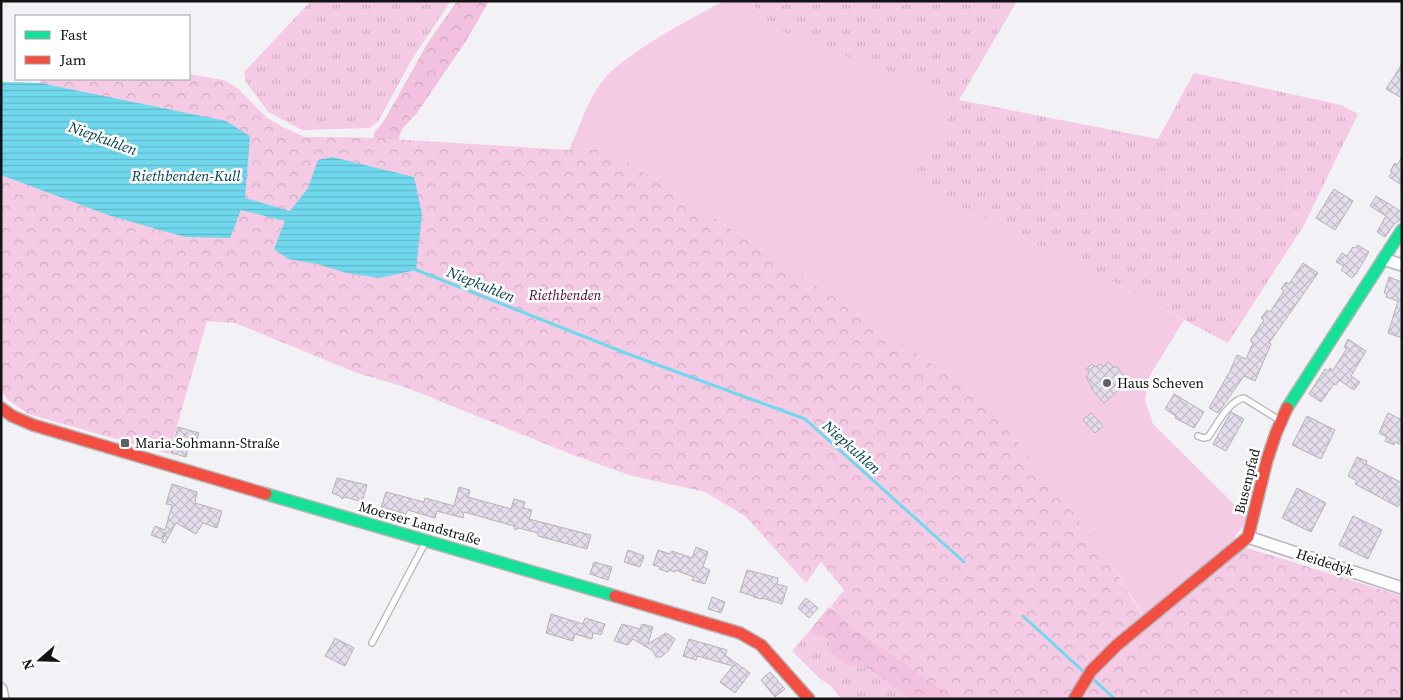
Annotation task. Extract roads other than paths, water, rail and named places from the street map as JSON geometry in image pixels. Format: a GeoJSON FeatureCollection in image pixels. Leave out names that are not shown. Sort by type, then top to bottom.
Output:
{"type":"FeatureCollection","features":[{"type":"Feature","properties":{"kind":"main road","name":"Busenpfad"},"geometry":{"type":"LineString","coordinates":[[1248,537],[1267,460],[1281,422],[1295,395],[1402,230]]}},
{"type":"Feature","properties":{"kind":"main road","name":"Moerser Landstraße"},"geometry":{"type":"LineString","coordinates":[[1,408],[32,425],[747,636],[768,652],[809,699]]}},
{"type":"Feature","properties":{"kind":"main road"},"geometry":{"type":"LineString","coordinates":[[1074,699],[1088,675],[1117,645],[1248,537]]}},
{"type":"Feature","properties":{"kind":"street"},"geometry":{"type":"LineString","coordinates":[[1384,259],[1402,265]]}},
{"type":"Feature","properties":{"kind":"street","name":"Heidedyk"},"geometry":{"type":"LineString","coordinates":[[1248,537],[1402,588]]}},
{"type":"Feature","properties":{"kind":"street"},"geometry":{"type":"LineString","coordinates":[[1,689],[3,699]]}},
{"type":"Feature","properties":{"kind":"lane"},"geometry":{"type":"LineString","coordinates":[[1198,436],[1208,437],[1231,405],[1244,398],[1281,422]]}},
{"type":"Feature","properties":{"kind":"lane"},"geometry":{"type":"LineString","coordinates":[[372,643],[426,541]]}},
{"type":"Feature","properties":{"kind":"water","name":"Riethbenden-Kull"},"geometry":{"type":"Polygon","coordinates":[[[1,82],[40,83],[226,121],[250,136],[245,198],[290,211],[308,188],[318,160],[332,157],[414,177],[422,214],[416,270],[379,278],[347,273],[317,264],[288,259],[274,249],[285,221],[241,210],[230,238],[185,237],[108,215],[1,175],[1,82]]]}},
{"type":"Feature","properties":{"kind":"waterway","name":"Niepkuhlen"},"geometry":{"type":"LineString","coordinates":[[414,269],[628,354],[805,419],[964,562]]}},
{"type":"Feature","properties":{"kind":"waterway","name":"Niepkuhlen"},"geometry":{"type":"LineString","coordinates":[[1023,616],[1084,672]]}},
{"type":"Feature","properties":{"kind":"waterway","name":"Niepkuhlen"},"geometry":{"type":"LineString","coordinates":[[1093,679],[1115,699]]}},
{"type":"Feature","properties":{"kind":"place","name":"Haus Scheven"},"geometry":{"type":"Point","coordinates":[1107,383]}},
{"type":"Feature","properties":{"kind":"place","name":"Maria-Sohmann-Straße"},"geometry":{"type":"Point","coordinates":[125,443]}},
{"type":"Feature","properties":{"kind":"park label","name":"Riethbenden"},"geometry":{"type":"Point","coordinates":[565,295]}}]}
